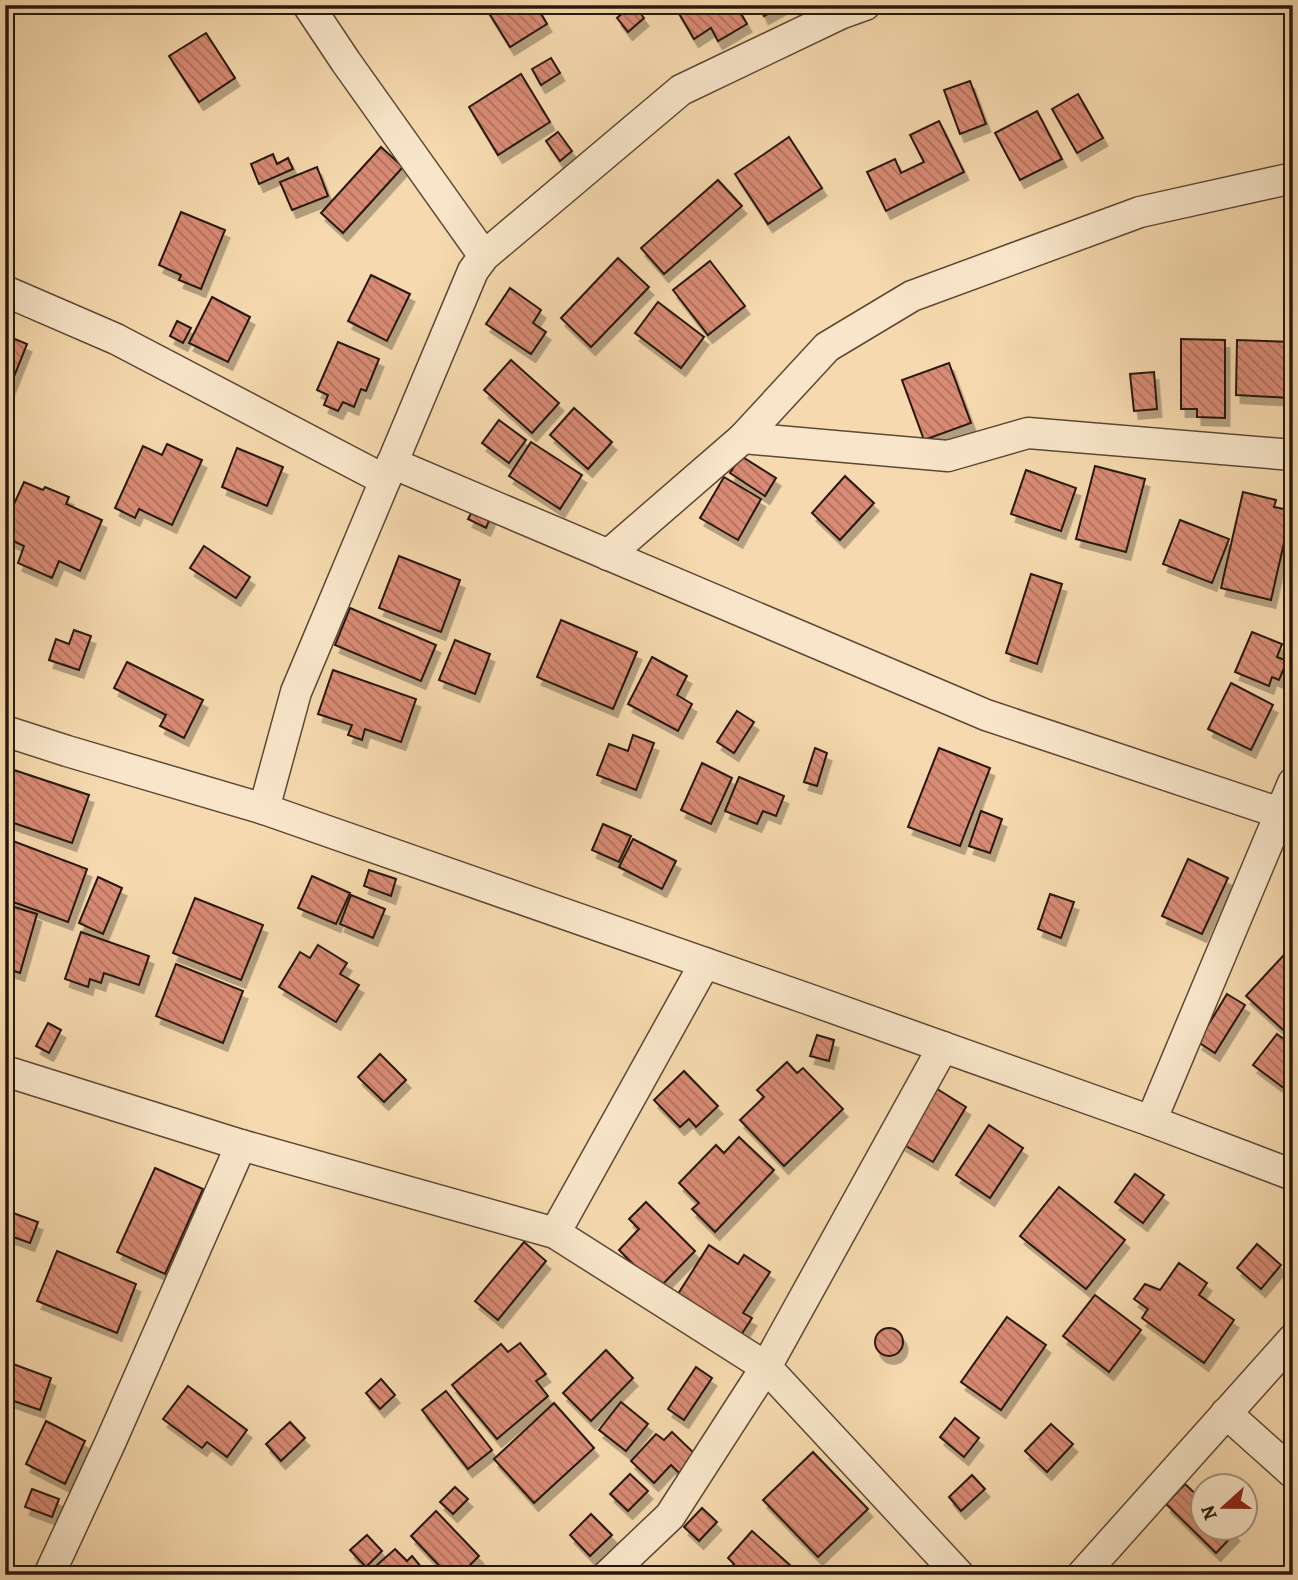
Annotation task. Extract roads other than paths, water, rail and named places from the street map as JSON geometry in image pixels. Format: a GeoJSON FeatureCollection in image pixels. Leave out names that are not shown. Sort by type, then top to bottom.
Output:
{"type":"FeatureCollection","features":[{"type":"Feature","properties":{"kind":"street"},"geometry":{"type":"LineString","coordinates":[[308,5],[484,256]]}},
{"type":"Feature","properties":{"kind":"street"},"geometry":{"type":"LineString","coordinates":[[264,809],[296,692],[472,271],[484,256],[681,90],[865,5]]}},
{"type":"Feature","properties":{"kind":"street"},"geometry":{"type":"LineString","coordinates":[[608,555],[743,438],[827,347],[912,296],[1140,212],[1293,178]]}},
{"type":"Feature","properties":{"kind":"street"},"geometry":{"type":"LineString","coordinates":[[5,291],[116,338],[389,472],[608,555],[986,715],[1280,813]]}},
{"type":"Feature","properties":{"kind":"street"},"geometry":{"type":"LineString","coordinates":[[743,438],[948,456],[1028,433],[1293,456]]}},
{"type":"Feature","properties":{"kind":"street"},"geometry":{"type":"LineString","coordinates":[[5,731],[264,809],[705,962],[1151,1121],[1293,1175]]}},
{"type":"Feature","properties":{"kind":"street"},"geometry":{"type":"LineString","coordinates":[[1151,1121],[1293,783]]}},
{"type":"Feature","properties":{"kind":"street"},"geometry":{"type":"LineString","coordinates":[[555,1233],[705,962]]}},
{"type":"Feature","properties":{"kind":"street"},"geometry":{"type":"LineString","coordinates":[[608,1575],[670,1516],[765,1367],[943,1047]]}},
{"type":"Feature","properties":{"kind":"street"},"geometry":{"type":"LineString","coordinates":[[5,1071],[242,1145],[555,1233],[765,1367],[959,1575]]}},
{"type":"Feature","properties":{"kind":"street"},"geometry":{"type":"LineString","coordinates":[[49,1575],[242,1145]]}},
{"type":"Feature","properties":{"kind":"street"},"geometry":{"type":"LineString","coordinates":[[1082,1575],[1293,1339]]}},
{"type":"Feature","properties":{"kind":"street"},"geometry":{"type":"LineString","coordinates":[[1226,1413],[1293,1473]]}}]}
